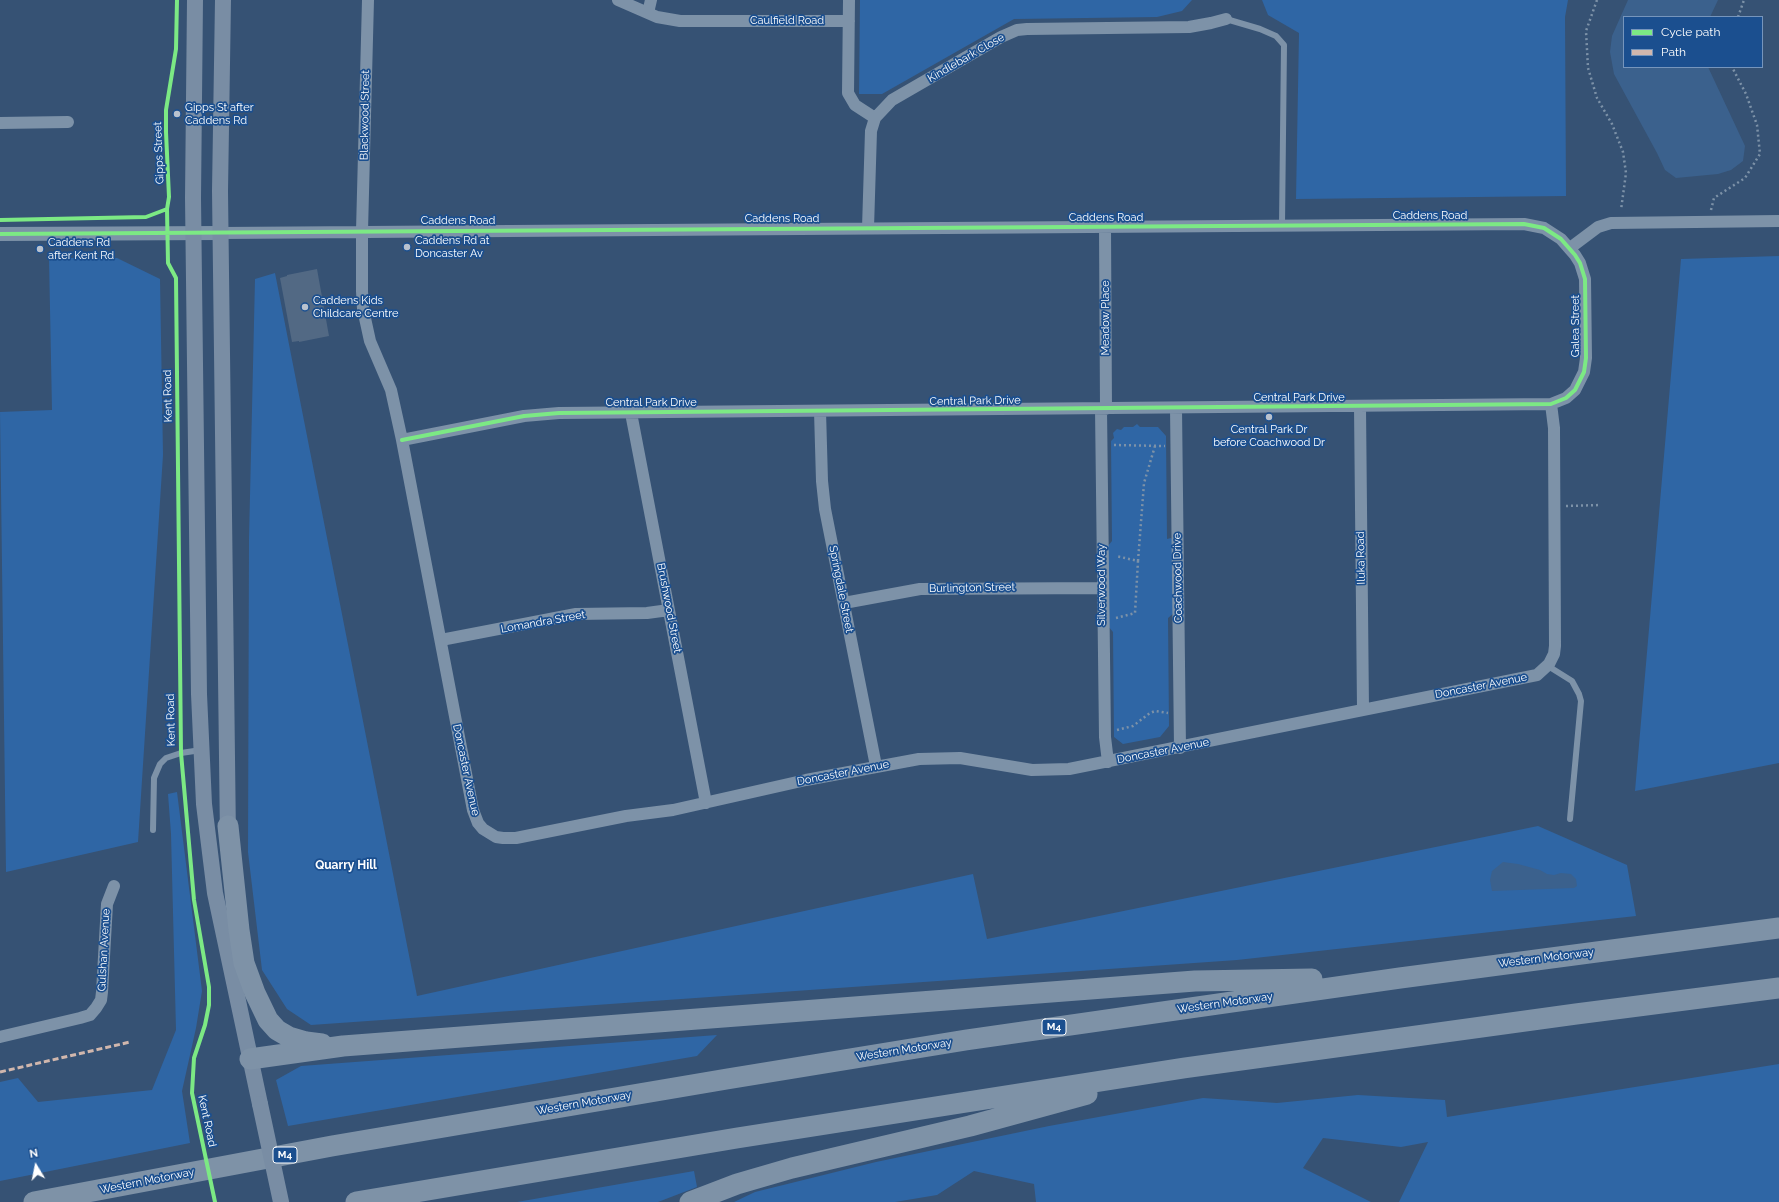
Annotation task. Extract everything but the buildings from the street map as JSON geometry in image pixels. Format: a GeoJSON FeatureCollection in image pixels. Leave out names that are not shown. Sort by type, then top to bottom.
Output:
{"type":"FeatureCollection","features":[{"type":"Feature","properties":{"kind":"highway"},"geometry":{"type":"LineString","coordinates":[[228,826],[244,963],[261,1007],[268,1020],[277,1030],[306,1042],[343,1046]]}},
{"type":"Feature","properties":{"kind":"highway","name":"Western Motorway"},"geometry":{"type":"LineString","coordinates":[[34,1202],[340,1145],[734,1077],[966,1040],[1400,978],[1779,928]]}},
{"type":"Feature","properties":{"kind":"highway"},"geometry":{"type":"LineString","coordinates":[[250,1059],[343,1046],[1195,981],[1400,978]]}},
{"type":"Feature","properties":{"kind":"highway"},"geometry":{"type":"LineString","coordinates":[[356,1202],[736,1138],[1184,1068],[1576,1014],[1779,988]]}},
{"type":"Feature","properties":{"kind":"highway"},"geometry":{"type":"LineString","coordinates":[[690,1202],[737,1184],[792,1168],[970,1126],[1184,1068]]}},
{"type":"Feature","properties":{"kind":"main road"},"geometry":{"type":"LineString","coordinates":[[195,0],[194,233],[201,750],[209,850],[215,893],[281,1202]]}},
{"type":"Feature","properties":{"kind":"main road"},"geometry":{"type":"LineString","coordinates":[[223,0],[221,233],[229,958]]}},
{"type":"Feature","properties":{"kind":"street","name":"Blackwood Street"},"geometry":{"type":"LineString","coordinates":[[362,231],[368,0]]}},
{"type":"Feature","properties":{"kind":"street","name":"Caulfield Road"},"geometry":{"type":"LineString","coordinates":[[618,0],[648,13],[667,19],[849,21]]}},
{"type":"Feature","properties":{"kind":"street"},"geometry":{"type":"LineString","coordinates":[[648,13],[651,0]]}},
{"type":"Feature","properties":{"kind":"street"},"geometry":{"type":"LineString","coordinates":[[849,0],[848,93],[855,105],[875,118]]}},
{"type":"Feature","properties":{"kind":"street","name":"Kindlebark Close"},"geometry":{"type":"LineString","coordinates":[[868,228],[870,138],[875,118],[892,100],[1001,37],[1017,30],[1189,27],[1205,25],[1226,19]]}},
{"type":"Feature","properties":{"kind":"street"},"geometry":{"type":"LineString","coordinates":[[0,123],[68,122]]}},
{"type":"Feature","properties":{"kind":"street"},"geometry":{"type":"LineString","coordinates":[[1570,248],[1598,227],[1611,223],[1779,221]]}},
{"type":"Feature","properties":{"kind":"street","name":"Caddens Road"},"geometry":{"type":"LineString","coordinates":[[0,234],[1524,224],[1544,228],[1561,239]]}},
{"type":"Feature","properties":{"kind":"street","name":"Meadow Place"},"geometry":{"type":"LineString","coordinates":[[1104,409],[1105,227]]}},
{"type":"Feature","properties":{"kind":"street","name":"Doncaster Avenue"},"geometry":{"type":"LineString","coordinates":[[362,231],[362,291],[365,322],[374,352],[391,390],[402,440],[473,810],[478,823],[488,833],[503,838],[516,838],[626,816],[663,812],[876,766],[919,759],[966,759],[1013,768],[1052,771],[1069,769],[1180,748],[1363,709],[1530,677],[1542,672],[1548,666]]}},
{"type":"Feature","properties":{"kind":"street","name":"Galea Street"},"geometry":{"type":"LineString","coordinates":[[1551,404],[1566,398],[1575,390],[1580,383],[1586,366],[1585,279],[1580,263],[1570,248],[1561,239]]}},
{"type":"Feature","properties":{"kind":"street"},"geometry":{"type":"LineString","coordinates":[[1548,666],[1554,654],[1556,639],[1554,428],[1551,404]]}},
{"type":"Feature","properties":{"kind":"street","name":"Central Park Drive"},"geometry":{"type":"LineString","coordinates":[[402,440],[536,414],[1551,404]]}},
{"type":"Feature","properties":{"kind":"street","name":"Iluka Road"},"geometry":{"type":"LineString","coordinates":[[1360,407],[1363,709]]}},
{"type":"Feature","properties":{"kind":"street","name":"Coachwood Drive"},"geometry":{"type":"LineString","coordinates":[[1176,408],[1180,748]]}},
{"type":"Feature","properties":{"kind":"street","name":"Silverwood Way"},"geometry":{"type":"LineString","coordinates":[[1104,409],[1102,588],[1104,737],[1108,762]]}},
{"type":"Feature","properties":{"kind":"street","name":"Springdale Street"},"geometry":{"type":"LineString","coordinates":[[820,411],[822,494],[876,766]]}},
{"type":"Feature","properties":{"kind":"street","name":"Brushwood Street"},"geometry":{"type":"LineString","coordinates":[[631,413],[706,803]]}},
{"type":"Feature","properties":{"kind":"street","name":"Burlington Street"},"geometry":{"type":"LineString","coordinates":[[844,603],[920,589],[1102,588]]}},
{"type":"Feature","properties":{"kind":"street","name":"Lomandra Street"},"geometry":{"type":"LineString","coordinates":[[441,640],[576,614],[669,610]]}},
{"type":"Feature","properties":{"kind":"street","name":"Gulshan Avenue"},"geometry":{"type":"LineString","coordinates":[[0,1037],[86,1017],[93,1012],[98,1005],[102,992],[106,904],[114,886]]}},
{"type":"Feature","properties":{"kind":"lane"},"geometry":{"type":"LineString","coordinates":[[1226,19],[1260,29],[1276,36],[1284,44],[1282,225]]}},
{"type":"Feature","properties":{"kind":"lane"},"geometry":{"type":"LineString","coordinates":[[1548,666],[1572,681],[1581,701],[1570,819]]}},
{"type":"Feature","properties":{"kind":"lane"},"geometry":{"type":"LineString","coordinates":[[153,830],[154,778],[160,764],[166,758],[181,752],[201,750]]}},
{"type":"Feature","properties":{"kind":"path"},"geometry":{"type":"LineString","coordinates":[[1597,0],[1586,31],[1588,68],[1597,98],[1612,124],[1623,152],[1626,173],[1622,198],[1621,222]]}},
{"type":"Feature","properties":{"kind":"path"},"geometry":{"type":"LineString","coordinates":[[1738,16],[1744,0]]}},
{"type":"Feature","properties":{"kind":"path"},"geometry":{"type":"LineString","coordinates":[[1708,222],[1714,198],[1745,178],[1760,154],[1757,125],[1746,94],[1733,68]]}},
{"type":"Feature","properties":{"kind":"path"},"geometry":{"type":"LineString","coordinates":[[1112,445],[1167,446]]}},
{"type":"Feature","properties":{"kind":"path"},"geometry":{"type":"LineString","coordinates":[[1115,618],[1135,613],[1144,483],[1155,446]]}},
{"type":"Feature","properties":{"kind":"path"},"geometry":{"type":"LineString","coordinates":[[1564,506],[1601,506]]}},
{"type":"Feature","properties":{"kind":"path"},"geometry":{"type":"LineString","coordinates":[[1112,555],[1138,560]]}},
{"type":"Feature","properties":{"kind":"path"},"geometry":{"type":"LineString","coordinates":[[1114,730],[1133,726],[1155,711],[1169,714]]}},
{"type":"Feature","properties":{"kind":"shaded area"},"geometry":{"type":"Polygon","coordinates":[[[860,0],[1192,0],[1182,11],[1157,17],[1014,19],[882,94],[859,94],[860,0]]]}},
{"type":"Feature","properties":{"kind":"shaded area"},"geometry":{"type":"Polygon","coordinates":[[[1262,0],[1568,0],[1565,17],[1566,196],[1296,199],[1299,33],[1268,15],[1262,0]]]}},
{"type":"Feature","properties":{"kind":"shaded area"},"geometry":{"type":"Polygon","coordinates":[[[1628,0],[1718,0],[1710,16],[1623,16],[1623,68],[1708,68],[1745,146],[1743,161],[1731,170],[1718,174],[1676,178],[1665,170],[1614,74],[1610,52],[1612,36],[1628,0]]]}},
{"type":"Feature","properties":{"kind":"shaded area"},"geometry":{"type":"Polygon","coordinates":[[[1779,256],[1779,763],[1635,791],[1681,259],[1779,256]]]}},
{"type":"Feature","properties":{"kind":"shaded area"},"geometry":{"type":"Polygon","coordinates":[[[49,258],[117,258],[160,279],[163,455],[138,842],[6,872],[0,412],[52,410],[49,258]]]}},
{"type":"Feature","properties":{"kind":"shaded area"},"geometry":{"type":"Polygon","coordinates":[[[275,273],[417,996],[973,874],[987,939],[1538,826],[1627,865],[1636,916],[1237,960],[311,1025],[287,1009],[262,970],[248,852],[249,539],[255,279],[275,273]]]}},
{"type":"Feature","properties":{"kind":"shaded area"},"geometry":{"type":"Polygon","coordinates":[[[1137,424],[1140,427],[1158,427],[1166,436],[1167,539],[1171,538],[1174,543],[1174,613],[1168,618],[1169,726],[1160,737],[1123,744],[1114,737],[1113,632],[1108,626],[1107,547],[1112,541],[1111,441],[1114,438],[1113,433],[1117,429],[1121,430],[1124,427],[1133,427],[1137,424]]]}},
{"type":"Feature","properties":{"kind":"shaded area"},"geometry":{"type":"Polygon","coordinates":[[[177,792],[202,991],[196,1028],[182,1091],[190,1143],[0,1181],[0,1082],[18,1078],[38,1102],[152,1090],[176,1030],[171,834],[168,794],[177,792]]]}},
{"type":"Feature","properties":{"kind":"shaded area"},"geometry":{"type":"Polygon","coordinates":[[[1503,862],[1518,864],[1540,870],[1547,874],[1571,874],[1576,879],[1577,886],[1574,888],[1492,891],[1490,880],[1492,871],[1503,862]]]}},
{"type":"Feature","properties":{"kind":"shaded area"},"geometry":{"type":"Polygon","coordinates":[[[717,1035],[697,1056],[288,1126],[276,1080],[301,1066],[717,1035]]]}},
{"type":"Feature","properties":{"kind":"shaded area"},"geometry":{"type":"Polygon","coordinates":[[[1779,1064],[1779,1202],[1399,1202],[1428,1142],[1401,1147],[1323,1138],[1303,1168],[1371,1202],[1036,1202],[1034,1184],[974,1171],[937,1195],[895,1202],[734,1202],[755,1192],[876,1162],[1049,1126],[1203,1098],[1277,1103],[1358,1095],[1445,1100],[1447,1117],[1779,1064]]]}},
{"type":"Feature","properties":{"kind":"shaded area"},"geometry":{"type":"Polygon","coordinates":[[[694,1171],[697,1187],[658,1202],[517,1202],[694,1171]]]}},
{"type":"Feature","properties":{"kind":"marked path"},"geometry":{"type":"LineString","coordinates":[[0,1072],[130,1042]]}},
{"type":"Feature","properties":{"kind":"cycle path","name":"Gipps Street"},"geometry":{"type":"LineString","coordinates":[[177,0],[176,49],[166,110],[166,132],[169,197],[167,209],[168,263],[176,278],[181,753],[194,900],[209,987],[209,1005],[205,1025],[194,1058],[192,1093],[215,1202]]}},
{"type":"Feature","properties":{"kind":"cycle path"},"geometry":{"type":"LineString","coordinates":[[0,220],[146,217],[167,209]]}},
{"type":"Feature","properties":{"kind":"cycle path"},"geometry":{"type":"LineString","coordinates":[[0,234],[1524,224],[1544,228],[1561,239],[1580,263],[1585,279],[1586,358],[1584,372],[1575,390],[1566,398],[1551,404],[559,413],[524,416],[402,440]]}},
{"type":"Feature","properties":{"kind":"place","name":"Gipps St after Caddens Rd"},"geometry":{"type":"Point","coordinates":[177,114]}},
{"type":"Feature","properties":{"kind":"place","name":"Caddens Rd at Doncaster Av"},"geometry":{"type":"Point","coordinates":[407,247]}},
{"type":"Feature","properties":{"kind":"place","name":"Caddens Rd after Kent Rd"},"geometry":{"type":"Point","coordinates":[40,249]}},
{"type":"Feature","properties":{"kind":"place","name":"Caddens Kids Childcare Centre"},"geometry":{"type":"Point","coordinates":[305,307]}},
{"type":"Feature","properties":{"kind":"place","name":"Central Park Dr before Coachwood Dr"},"geometry":{"type":"Point","coordinates":[1269,417]}},
{"type":"Feature","properties":{"kind":"district","name":"Quarry Hill"},"geometry":{"type":"Point","coordinates":[346,865]}}]}
